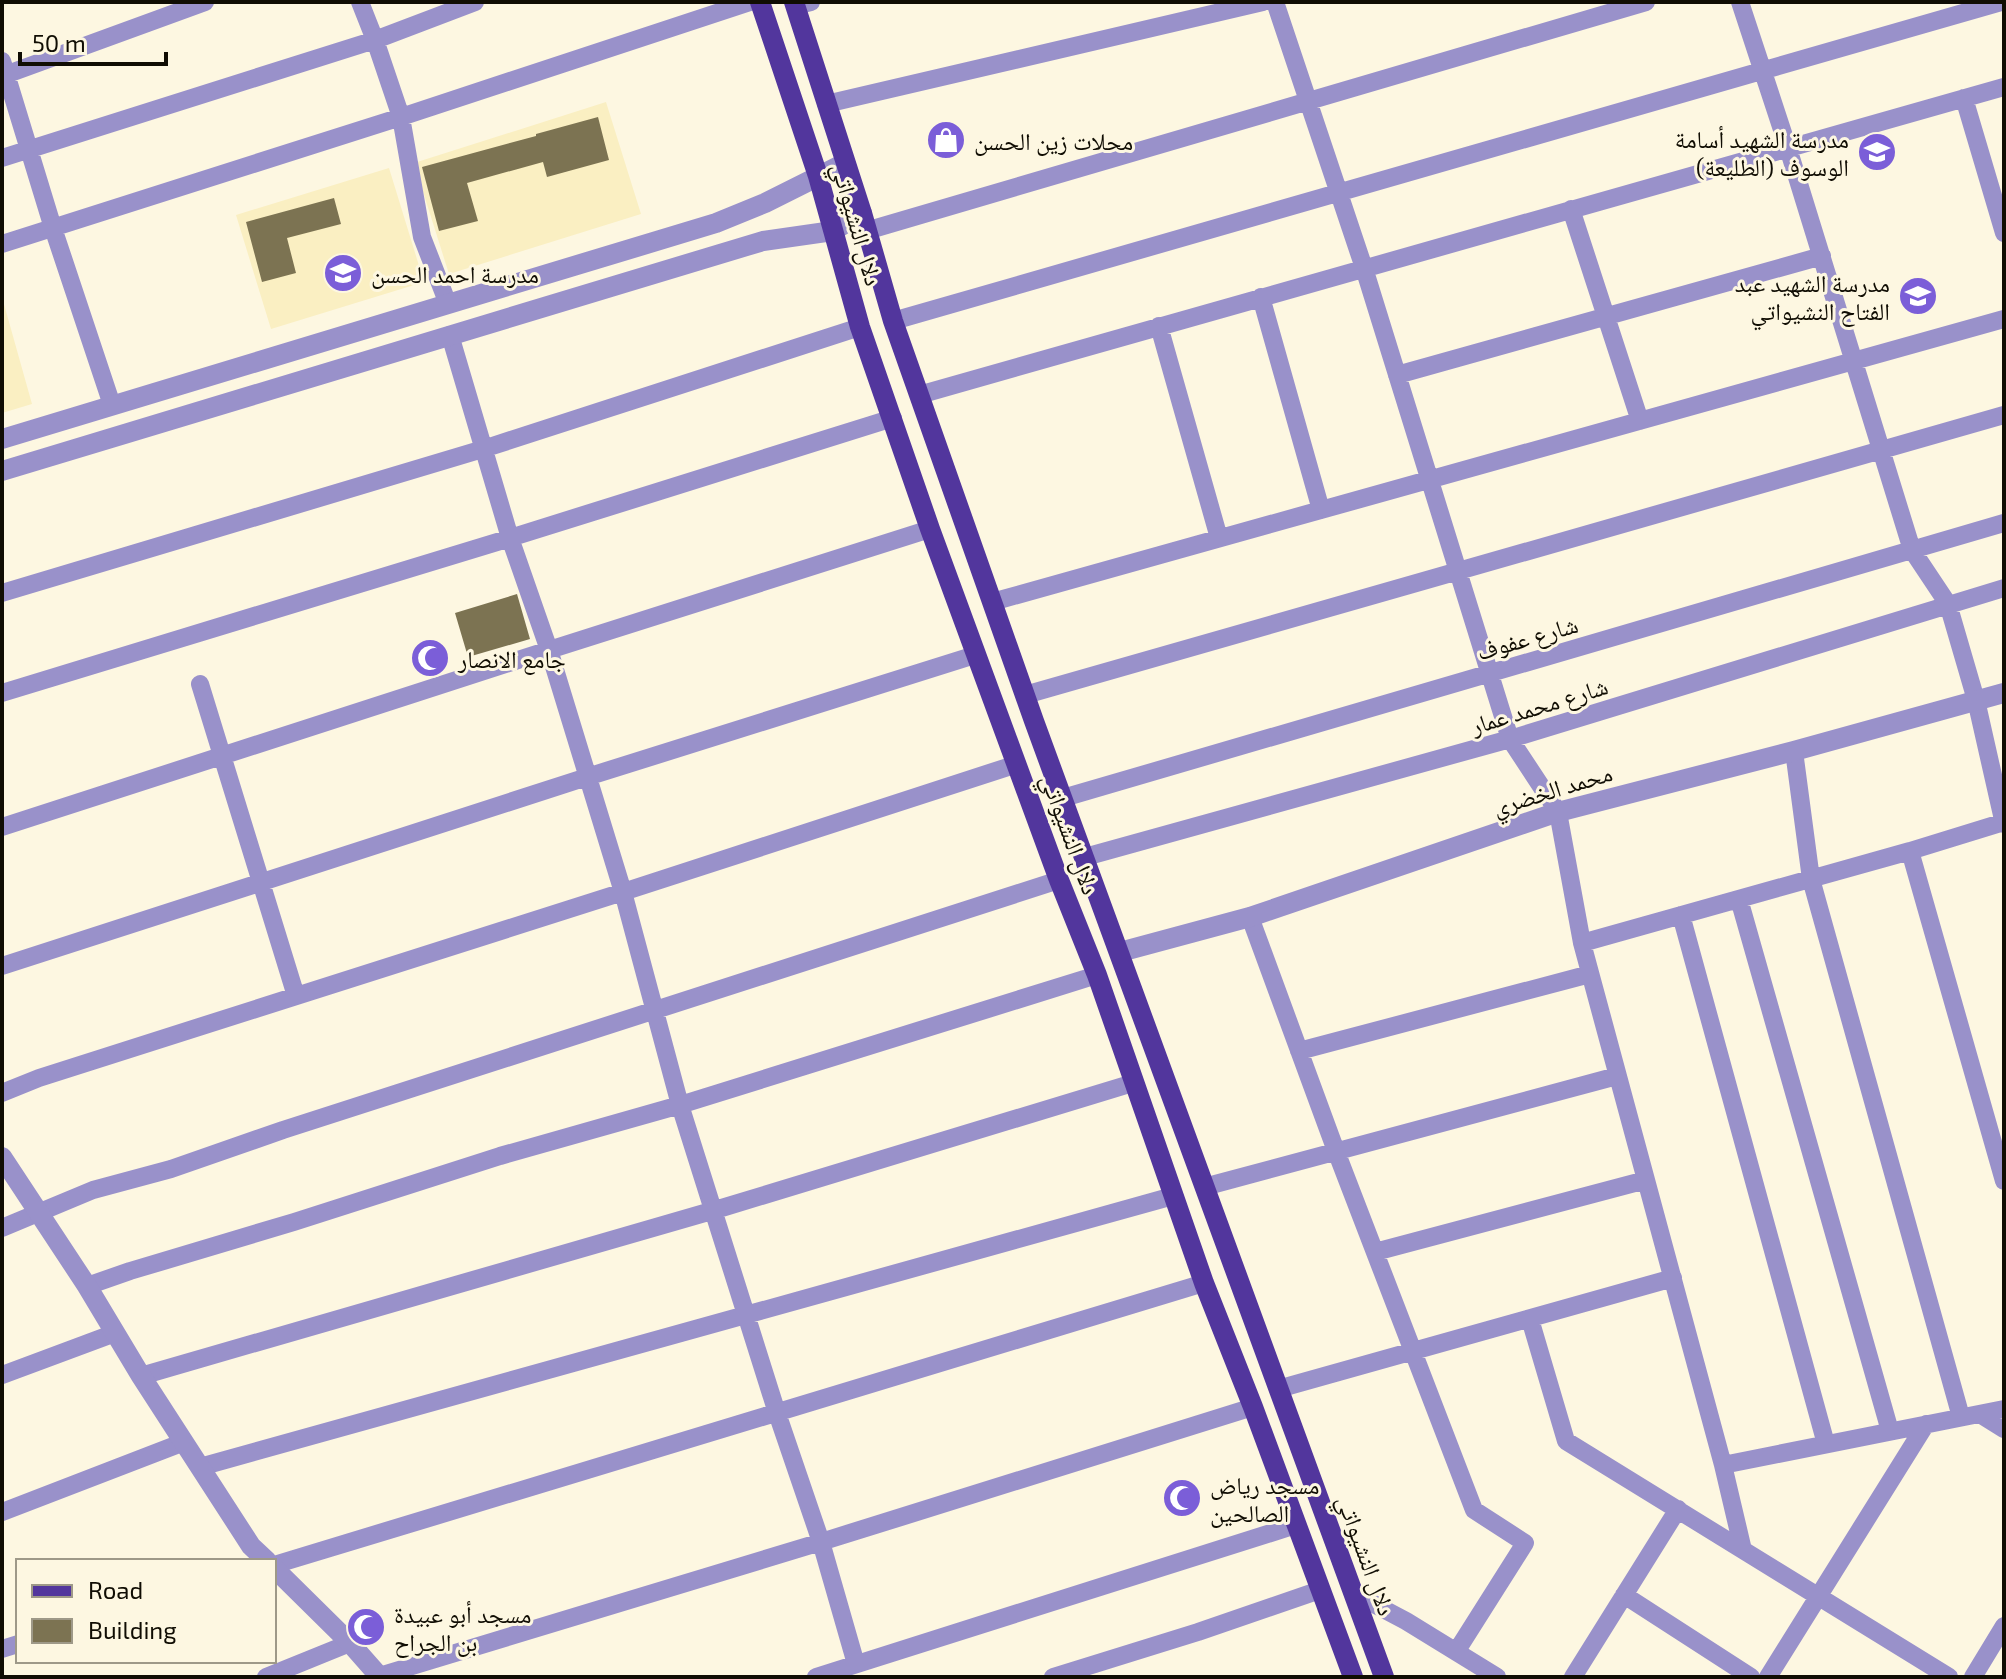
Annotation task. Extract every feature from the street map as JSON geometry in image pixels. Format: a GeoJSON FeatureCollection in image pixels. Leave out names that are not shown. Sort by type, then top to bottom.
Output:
{"type":"FeatureCollection","features":[{"type":"Feature","properties":{"kind":"main road","name":"دلال النشيواتي"},"geometry":{"type":"LineString","coordinates":[[760,2],[818,176],[860,327],[930,529],[1059,880],[1095,969],[1204,1283],[1353,1677]]}},
{"type":"Feature","properties":{"kind":"main road","name":"دلال النشيواتي"},"geometry":{"type":"LineString","coordinates":[[800,3],[826,104],[893,321],[1025,695],[1384,1677]]}},
{"type":"Feature","properties":{"kind":"main road"},"geometry":{"type":"LineString","coordinates":[[1095,969],[1120,952]]}},
{"type":"Feature","properties":{"kind":"street"},"geometry":{"type":"LineString","coordinates":[[112,405],[4,70],[205,2]]}},
{"type":"Feature","properties":{"kind":"street"},"geometry":{"type":"LineString","coordinates":[[360,2],[401,117],[422,237],[448,304]]}},
{"type":"Feature","properties":{"kind":"street"},"geometry":{"type":"LineString","coordinates":[[2,158],[375,40],[475,2]]}},
{"type":"Feature","properties":{"kind":"street"},"geometry":{"type":"LineString","coordinates":[[2,244],[750,2]]}},
{"type":"Feature","properties":{"kind":"street"},"geometry":{"type":"LineString","coordinates":[[826,104],[1263,2]]}},
{"type":"Feature","properties":{"kind":"street"},"geometry":{"type":"LineString","coordinates":[[1275,2],[1364,268],[1510,739],[1558,812],[1582,943],[1723,1465],[1743,1550]]}},
{"type":"Feature","properties":{"kind":"street"},"geometry":{"type":"LineString","coordinates":[[2,471],[763,241],[833,231],[1308,102],[1646,2]]}},
{"type":"Feature","properties":{"kind":"street"},"geometry":{"type":"LineString","coordinates":[[1582,943],[2004,823],[1976,700],[1948,604],[1912,550],[1740,2]]}},
{"type":"Feature","properties":{"kind":"street"},"geometry":{"type":"LineString","coordinates":[[893,321],[2001,2]]}},
{"type":"Feature","properties":{"kind":"street"},"geometry":{"type":"LineString","coordinates":[[919,395],[2004,87]]}},
{"type":"Feature","properties":{"kind":"street"},"geometry":{"type":"LineString","coordinates":[[1964,98],[2000,205],[2004,233]]}},
{"type":"Feature","properties":{"kind":"street"},"geometry":{"type":"LineString","coordinates":[[2,439],[716,223],[765,203],[845,163]]}},
{"type":"Feature","properties":{"kind":"street"},"geometry":{"type":"LineString","coordinates":[[1571,209],[1640,421]]}},
{"type":"Feature","properties":{"kind":"street"},"geometry":{"type":"LineString","coordinates":[[1397,375],[1822,256]]}},
{"type":"Feature","properties":{"kind":"street"},"geometry":{"type":"LineString","coordinates":[[1261,297],[1321,510]]}},
{"type":"Feature","properties":{"kind":"street"},"geometry":{"type":"LineString","coordinates":[[992,602],[2004,319]]}},
{"type":"Feature","properties":{"kind":"street"},"geometry":{"type":"LineString","coordinates":[[1159,326],[1219,538]]}},
{"type":"Feature","properties":{"kind":"street"},"geometry":{"type":"LineString","coordinates":[[2,593],[483,449],[860,327]]}},
{"type":"Feature","properties":{"kind":"street"},"geometry":{"type":"LineString","coordinates":[[450,335],[510,538],[549,650],[623,892],[680,1105],[821,1542],[856,1664]]}},
{"type":"Feature","properties":{"kind":"street"},"geometry":{"type":"LineString","coordinates":[[1025,695],[2004,415]]}},
{"type":"Feature","properties":{"kind":"street"},"geometry":{"type":"LineString","coordinates":[[2,693],[893,418]]}},
{"type":"Feature","properties":{"kind":"street","name":"شارع عفوف"},"geometry":{"type":"LineString","coordinates":[[1063,798],[2004,523]]}},
{"type":"Feature","properties":{"kind":"street"},"geometry":{"type":"LineString","coordinates":[[2,827],[930,529]]}},
{"type":"Feature","properties":{"kind":"street","name":"شارع محمد عمار"},"geometry":{"type":"LineString","coordinates":[[1085,857],[1510,739],[2004,588]]}},
{"type":"Feature","properties":{"kind":"street"},"geometry":{"type":"LineString","coordinates":[[2,966],[975,655]]}},
{"type":"Feature","properties":{"kind":"street"},"geometry":{"type":"LineString","coordinates":[[200,684],[296,996]]}},
{"type":"Feature","properties":{"kind":"street","name":"محمد الخضري"},"geometry":{"type":"LineString","coordinates":[[1120,952],[1250,917],[1558,812],[2004,693]]}},
{"type":"Feature","properties":{"kind":"street"},"geometry":{"type":"LineString","coordinates":[[1794,751],[1811,879],[1961,1417]]}},
{"type":"Feature","properties":{"kind":"street"},"geometry":{"type":"LineString","coordinates":[[2,1093],[39,1078],[1017,764]]}},
{"type":"Feature","properties":{"kind":"street"},"geometry":{"type":"LineString","coordinates":[[1910,851],[2004,1181]]}},
{"type":"Feature","properties":{"kind":"street"},"geometry":{"type":"LineString","coordinates":[[2,1228],[93,1190],[171,1169],[283,1130],[1059,880]]}},
{"type":"Feature","properties":{"kind":"street"},"geometry":{"type":"LineString","coordinates":[[1739,899],[1890,1431]]}},
{"type":"Feature","properties":{"kind":"street"},"geometry":{"type":"LineString","coordinates":[[1681,915],[1826,1444]]}},
{"type":"Feature","properties":{"kind":"street"},"geometry":{"type":"LineString","coordinates":[[1250,917],[1474,1510],[1525,1543],[1456,1652]]}},
{"type":"Feature","properties":{"kind":"street"},"geometry":{"type":"LineString","coordinates":[[87,1286],[500,1156],[680,1105],[1095,969]]}},
{"type":"Feature","properties":{"kind":"street"},"geometry":{"type":"LineString","coordinates":[[1299,1051],[1590,974]]}},
{"type":"Feature","properties":{"kind":"street"},"geometry":{"type":"LineString","coordinates":[[1204,1187],[1617,1076]]}},
{"type":"Feature","properties":{"kind":"street"},"geometry":{"type":"LineString","coordinates":[[141,1376],[715,1210],[1133,1083]]}},
{"type":"Feature","properties":{"kind":"street"},"geometry":{"type":"LineString","coordinates":[[2,1157],[262,1559]]}},
{"type":"Feature","properties":{"kind":"street"},"geometry":{"type":"LineString","coordinates":[[1375,1252],[1646,1180]]}},
{"type":"Feature","properties":{"kind":"street"},"geometry":{"type":"LineString","coordinates":[[200,1467],[1173,1196]]}},
{"type":"Feature","properties":{"kind":"street"},"geometry":{"type":"LineString","coordinates":[[1278,1389],[1673,1278]]}},
{"type":"Feature","properties":{"kind":"street"},"geometry":{"type":"LineString","coordinates":[[274,1559],[777,1413],[1204,1283]]}},
{"type":"Feature","properties":{"kind":"street"},"geometry":{"type":"LineString","coordinates":[[1530,1319],[1566,1441],[1949,1677]]}},
{"type":"Feature","properties":{"kind":"street"},"geometry":{"type":"LineString","coordinates":[[2,1375],[115,1333]]}},
{"type":"Feature","properties":{"kind":"street"},"geometry":{"type":"LineString","coordinates":[[276,1573],[350,1643],[380,1677],[1253,1407]]}},
{"type":"Feature","properties":{"kind":"street"},"geometry":{"type":"LineString","coordinates":[[1723,1465],[2004,1409]]}},
{"type":"Feature","properties":{"kind":"street"},"geometry":{"type":"LineString","coordinates":[[1980,1414],[2004,1429]]}},
{"type":"Feature","properties":{"kind":"street"},"geometry":{"type":"LineString","coordinates":[[1768,1677],[1926,1424]]}},
{"type":"Feature","properties":{"kind":"street"},"geometry":{"type":"LineString","coordinates":[[2,1512],[184,1442]]}},
{"type":"Feature","properties":{"kind":"street"},"geometry":{"type":"LineString","coordinates":[[1573,1677],[1678,1509]]}},
{"type":"Feature","properties":{"kind":"street"},"geometry":{"type":"LineString","coordinates":[[816,1677],[1296,1525]]}},
{"type":"Feature","properties":{"kind":"street"},"geometry":{"type":"LineString","coordinates":[[1053,1677],[1320,1590]]}},
{"type":"Feature","properties":{"kind":"street"},"geometry":{"type":"LineString","coordinates":[[1353,1593],[1406,1621],[1497,1677]]}},
{"type":"Feature","properties":{"kind":"street"},"geometry":{"type":"LineString","coordinates":[[1624,1595],[1751,1677]]}},
{"type":"Feature","properties":{"kind":"street"},"geometry":{"type":"LineString","coordinates":[[1973,1677],[2004,1626]]}},
{"type":"Feature","properties":{"kind":"street"},"geometry":{"type":"LineString","coordinates":[[266,1677],[350,1643]]}},
{"type":"Feature","properties":{"kind":"shaded area"},"geometry":{"type":"Polygon","coordinates":[[[606,102],[641,214],[449,274],[414,163],[606,102]]]}},
{"type":"Feature","properties":{"kind":"shaded area"},"geometry":{"type":"Polygon","coordinates":[[[389,168],[424,282],[271,329],[236,215],[389,168]]]}},
{"type":"Feature","properties":{"kind":"shaded area"},"geometry":{"type":"Polygon","coordinates":[[[2,297],[32,404],[2,413],[2,297]]]}},
{"type":"Feature","properties":{"kind":"building"},"geometry":{"type":"Polygon","coordinates":[[[598,117],[609,160],[547,177],[543,162],[467,183],[478,221],[439,231],[422,167],[598,117]]]}},
{"type":"Feature","properties":{"kind":"building"},"geometry":{"type":"Polygon","coordinates":[[[334,198],[341,224],[287,238],[296,273],[262,282],[246,222],[334,198]]]}},
{"type":"Feature","properties":{"kind":"building"},"geometry":{"type":"Polygon","coordinates":[[[517,594],[530,639],[468,657],[455,613],[517,594]]]}},
{"type":"Feature","properties":{"kind":"place","name":"محلات زين الحسن"},"geometry":{"type":"Point","coordinates":[946,140]}},
{"type":"Feature","properties":{"kind":"place","name":"مدرسة الشهيد أسامة الوسوف (الطليعة)"},"geometry":{"type":"Point","coordinates":[1877,152]}},
{"type":"Feature","properties":{"kind":"place","name":"مدرسة احمد الحسن"},"geometry":{"type":"Point","coordinates":[343,273]}},
{"type":"Feature","properties":{"kind":"place","name":"مدرسة الشهيد عبد الفتاح النشيواتي"},"geometry":{"type":"Point","coordinates":[1918,296]}},
{"type":"Feature","properties":{"kind":"place","name":"جامع الانصار"},"geometry":{"type":"Point","coordinates":[430,658]}},
{"type":"Feature","properties":{"kind":"place","name":"مسجد رياض الصالحين"},"geometry":{"type":"Point","coordinates":[1182,1498]}},
{"type":"Feature","properties":{"kind":"place","name":"مسجد أبو عبيدة بن الجراح"},"geometry":{"type":"Point","coordinates":[366,1627]}}]}
